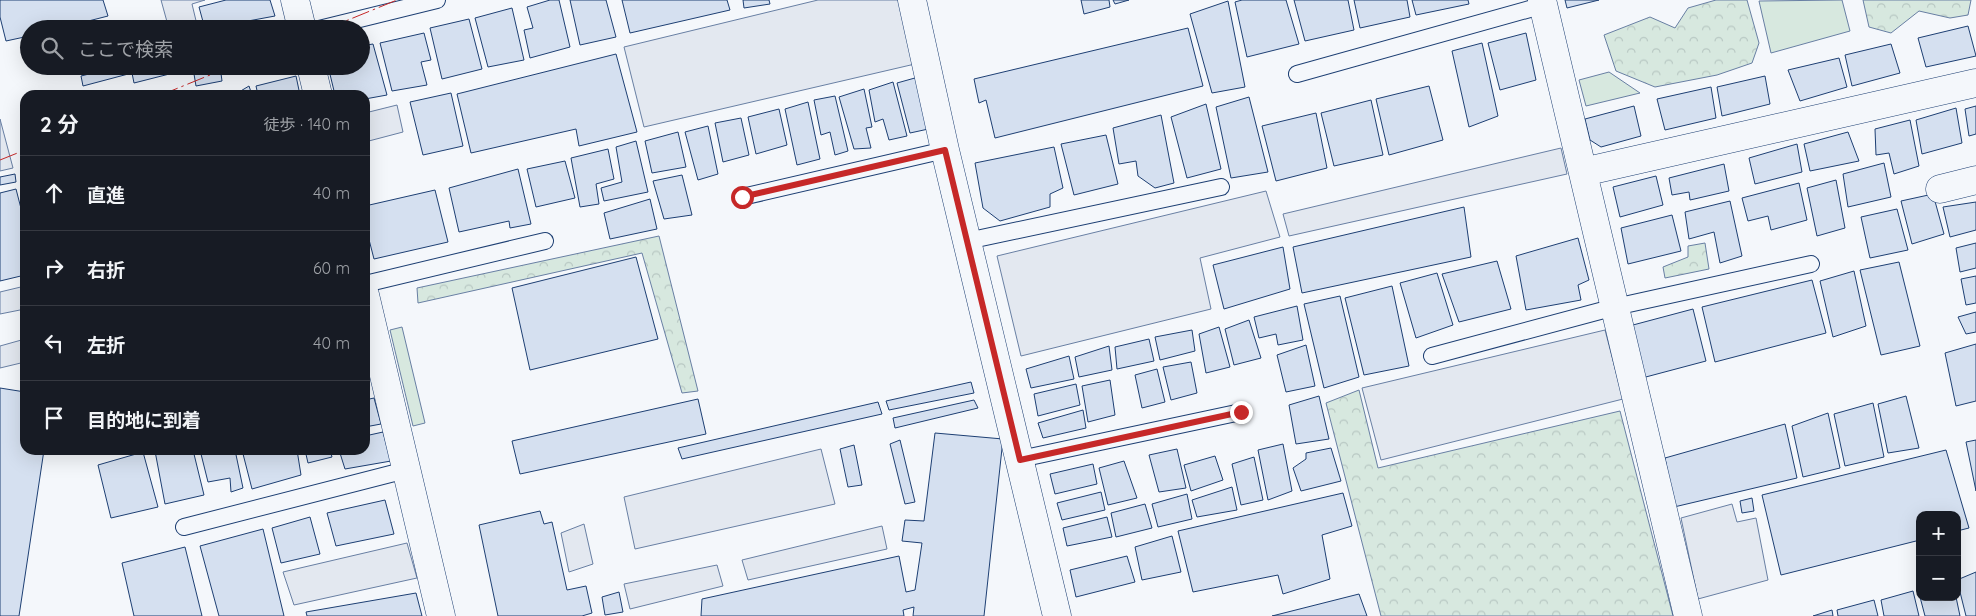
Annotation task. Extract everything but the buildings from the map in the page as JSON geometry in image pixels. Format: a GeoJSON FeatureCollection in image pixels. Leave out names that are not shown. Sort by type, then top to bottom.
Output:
{"type":"FeatureCollection","features":[{"type":"Feature","properties":{"kind":"street"},"geometry":{"type":"LineString","coordinates":[[295,0],[300,20]]}},
{"type":"Feature","properties":{"kind":"street"},"geometry":{"type":"LineString","coordinates":[[912,0],[945,150],[1057,616]]}},
{"type":"Feature","properties":{"kind":"street"},"geometry":{"type":"LineString","coordinates":[[1543,3],[1688,616]]}},
{"type":"Feature","properties":{"kind":"street"},"geometry":{"type":"LineString","coordinates":[[313,75],[317,90]]}},
{"type":"Feature","properties":{"kind":"street"},"geometry":{"type":"LineString","coordinates":[[1583,172],[1976,83]]}},
{"type":"Feature","properties":{"kind":"street"},"geometry":{"type":"LineString","coordinates":[[1940,189],[1976,180]]}},
{"type":"Feature","properties":{"kind":"street"},"geometry":{"type":"LineString","coordinates":[[370,337],[374,370],[406,470],[441,616]]}},
{"type":"Feature","properties":{"kind":"lane"},"geometry":{"type":"LineString","coordinates":[[356,20],[438,0]]}},
{"type":"Feature","properties":{"kind":"lane"},"geometry":{"type":"LineString","coordinates":[[1297,74],[1543,3]]}},
{"type":"Feature","properties":{"kind":"lane"},"geometry":{"type":"LineString","coordinates":[[742,197],[945,150]]}},
{"type":"Feature","properties":{"kind":"lane"},"geometry":{"type":"LineString","coordinates":[[967,241],[1221,187]]}},
{"type":"Feature","properties":{"kind":"lane"},"geometry":{"type":"LineString","coordinates":[[370,283],[545,241]]}},
{"type":"Feature","properties":{"kind":"lane"},"geometry":{"type":"LineString","coordinates":[[1432,356],[1615,307],[1811,264]]}},
{"type":"Feature","properties":{"kind":"lane"},"geometry":{"type":"LineString","coordinates":[[1020,460],[1241,412]]}},
{"type":"Feature","properties":{"kind":"lane"},"geometry":{"type":"LineString","coordinates":[[184,527],[406,470]]}},
{"type":"Feature","properties":{"kind":"green space"},"geometry":{"type":"Polygon","coordinates":[[[1716,0],[1747,0],[1759,43],[1752,63],[1717,75],[1655,87],[1616,71],[1604,35],[1650,17],[1675,28],[1688,8],[1716,0]]]}},
{"type":"Feature","properties":{"kind":"green space"},"geometry":{"type":"Polygon","coordinates":[[[1842,0],[1850,31],[1771,53],[1759,1],[1842,0]]]}},
{"type":"Feature","properties":{"kind":"green space"},"geometry":{"type":"Polygon","coordinates":[[[1863,0],[1971,0],[1968,15],[1950,18],[1919,11],[1891,33],[1869,27],[1863,0]]]}},
{"type":"Feature","properties":{"kind":"green space"},"geometry":{"type":"Polygon","coordinates":[[[1609,72],[1640,93],[1586,106],[1579,80],[1609,72]]]}},
{"type":"Feature","properties":{"kind":"green space"},"geometry":{"type":"Polygon","coordinates":[[[659,236],[698,391],[682,393],[642,253],[418,303],[417,288],[659,236]]]}},
{"type":"Feature","properties":{"kind":"green space"},"geometry":{"type":"Polygon","coordinates":[[[1705,243],[1709,269],[1665,278],[1663,267],[1688,257],[1688,246],[1705,243]]]}},
{"type":"Feature","properties":{"kind":"green space"},"geometry":{"type":"Polygon","coordinates":[[[402,327],[425,423],[413,426],[390,330],[402,327]]]}},
{"type":"Feature","properties":{"kind":"green space"},"geometry":{"type":"Polygon","coordinates":[[[1359,390],[1378,468],[1620,411],[1673,616],[1381,616],[1326,403],[1359,390]]]}},
{"type":"Feature","properties":{"kind":"shaded area"},"geometry":{"type":"Polygon","coordinates":[[[161,0],[205,0],[192,4],[196,20],[167,20],[161,0]]]}},
{"type":"Feature","properties":{"kind":"shaded area"},"geometry":{"type":"Polygon","coordinates":[[[818,0],[900,0],[915,64],[644,127],[624,47],[818,0]]]}},
{"type":"Feature","properties":{"kind":"shaded area"},"geometry":{"type":"Polygon","coordinates":[[[397,105],[403,132],[370,141],[370,112],[397,105]]]}},
{"type":"Feature","properties":{"kind":"shaded area"},"geometry":{"type":"Polygon","coordinates":[[[0,119],[13,168],[0,171],[0,119]]]}},
{"type":"Feature","properties":{"kind":"shaded area"},"geometry":{"type":"Polygon","coordinates":[[[1561,148],[1567,174],[1289,236],[1283,214],[1561,148]]]}},
{"type":"Feature","properties":{"kind":"shaded area"},"geometry":{"type":"Polygon","coordinates":[[[1266,191],[1280,237],[1200,258],[1211,309],[1021,356],[997,256],[1266,191]]]}},
{"type":"Feature","properties":{"kind":"shaded area"},"geometry":{"type":"Polygon","coordinates":[[[20,287],[20,310],[0,314],[0,292],[20,287]]]}},
{"type":"Feature","properties":{"kind":"shaded area"},"geometry":{"type":"Polygon","coordinates":[[[1605,330],[1623,399],[1381,460],[1362,388],[1605,330]]]}},
{"type":"Feature","properties":{"kind":"shaded area"},"geometry":{"type":"Polygon","coordinates":[[[20,340],[20,363],[0,368],[0,346],[20,340]]]}},
{"type":"Feature","properties":{"kind":"shaded area"},"geometry":{"type":"Polygon","coordinates":[[[821,449],[835,504],[635,549],[624,497],[821,449]]]}},
{"type":"Feature","properties":{"kind":"shaded area"},"geometry":{"type":"Polygon","coordinates":[[[1732,504],[1737,522],[1756,518],[1768,580],[1698,599],[1681,518],[1732,504]]]}},
{"type":"Feature","properties":{"kind":"shaded area"},"geometry":{"type":"Polygon","coordinates":[[[584,524],[593,564],[569,572],[561,533],[584,524]]]}},
{"type":"Feature","properties":{"kind":"shaded area"},"geometry":{"type":"Polygon","coordinates":[[[882,526],[887,549],[748,580],[742,560],[882,526]]]}},
{"type":"Feature","properties":{"kind":"shaded area"},"geometry":{"type":"Polygon","coordinates":[[[407,543],[417,578],[294,605],[283,572],[407,543]]]}},
{"type":"Feature","properties":{"kind":"shaded area"},"geometry":{"type":"Polygon","coordinates":[[[717,565],[723,586],[630,609],[624,584],[717,565]]]}},
{"type":"Feature","properties":{"kind":"power"},"geometry":{"type":"LineString","coordinates":[[348,20],[397,0]]}},
{"type":"Feature","properties":{"kind":"power"},"geometry":{"type":"LineString","coordinates":[[173,90],[210,75]]}},
{"type":"Feature","properties":{"kind":"power"},"geometry":{"type":"LineString","coordinates":[[0,160],[20,152]]}},
{"type":"Feature","properties":{"kind":"route"},"geometry":{"type":"LineString","coordinates":[[742,197],[945,150],[1020,460],[1241,412]]}}]}
